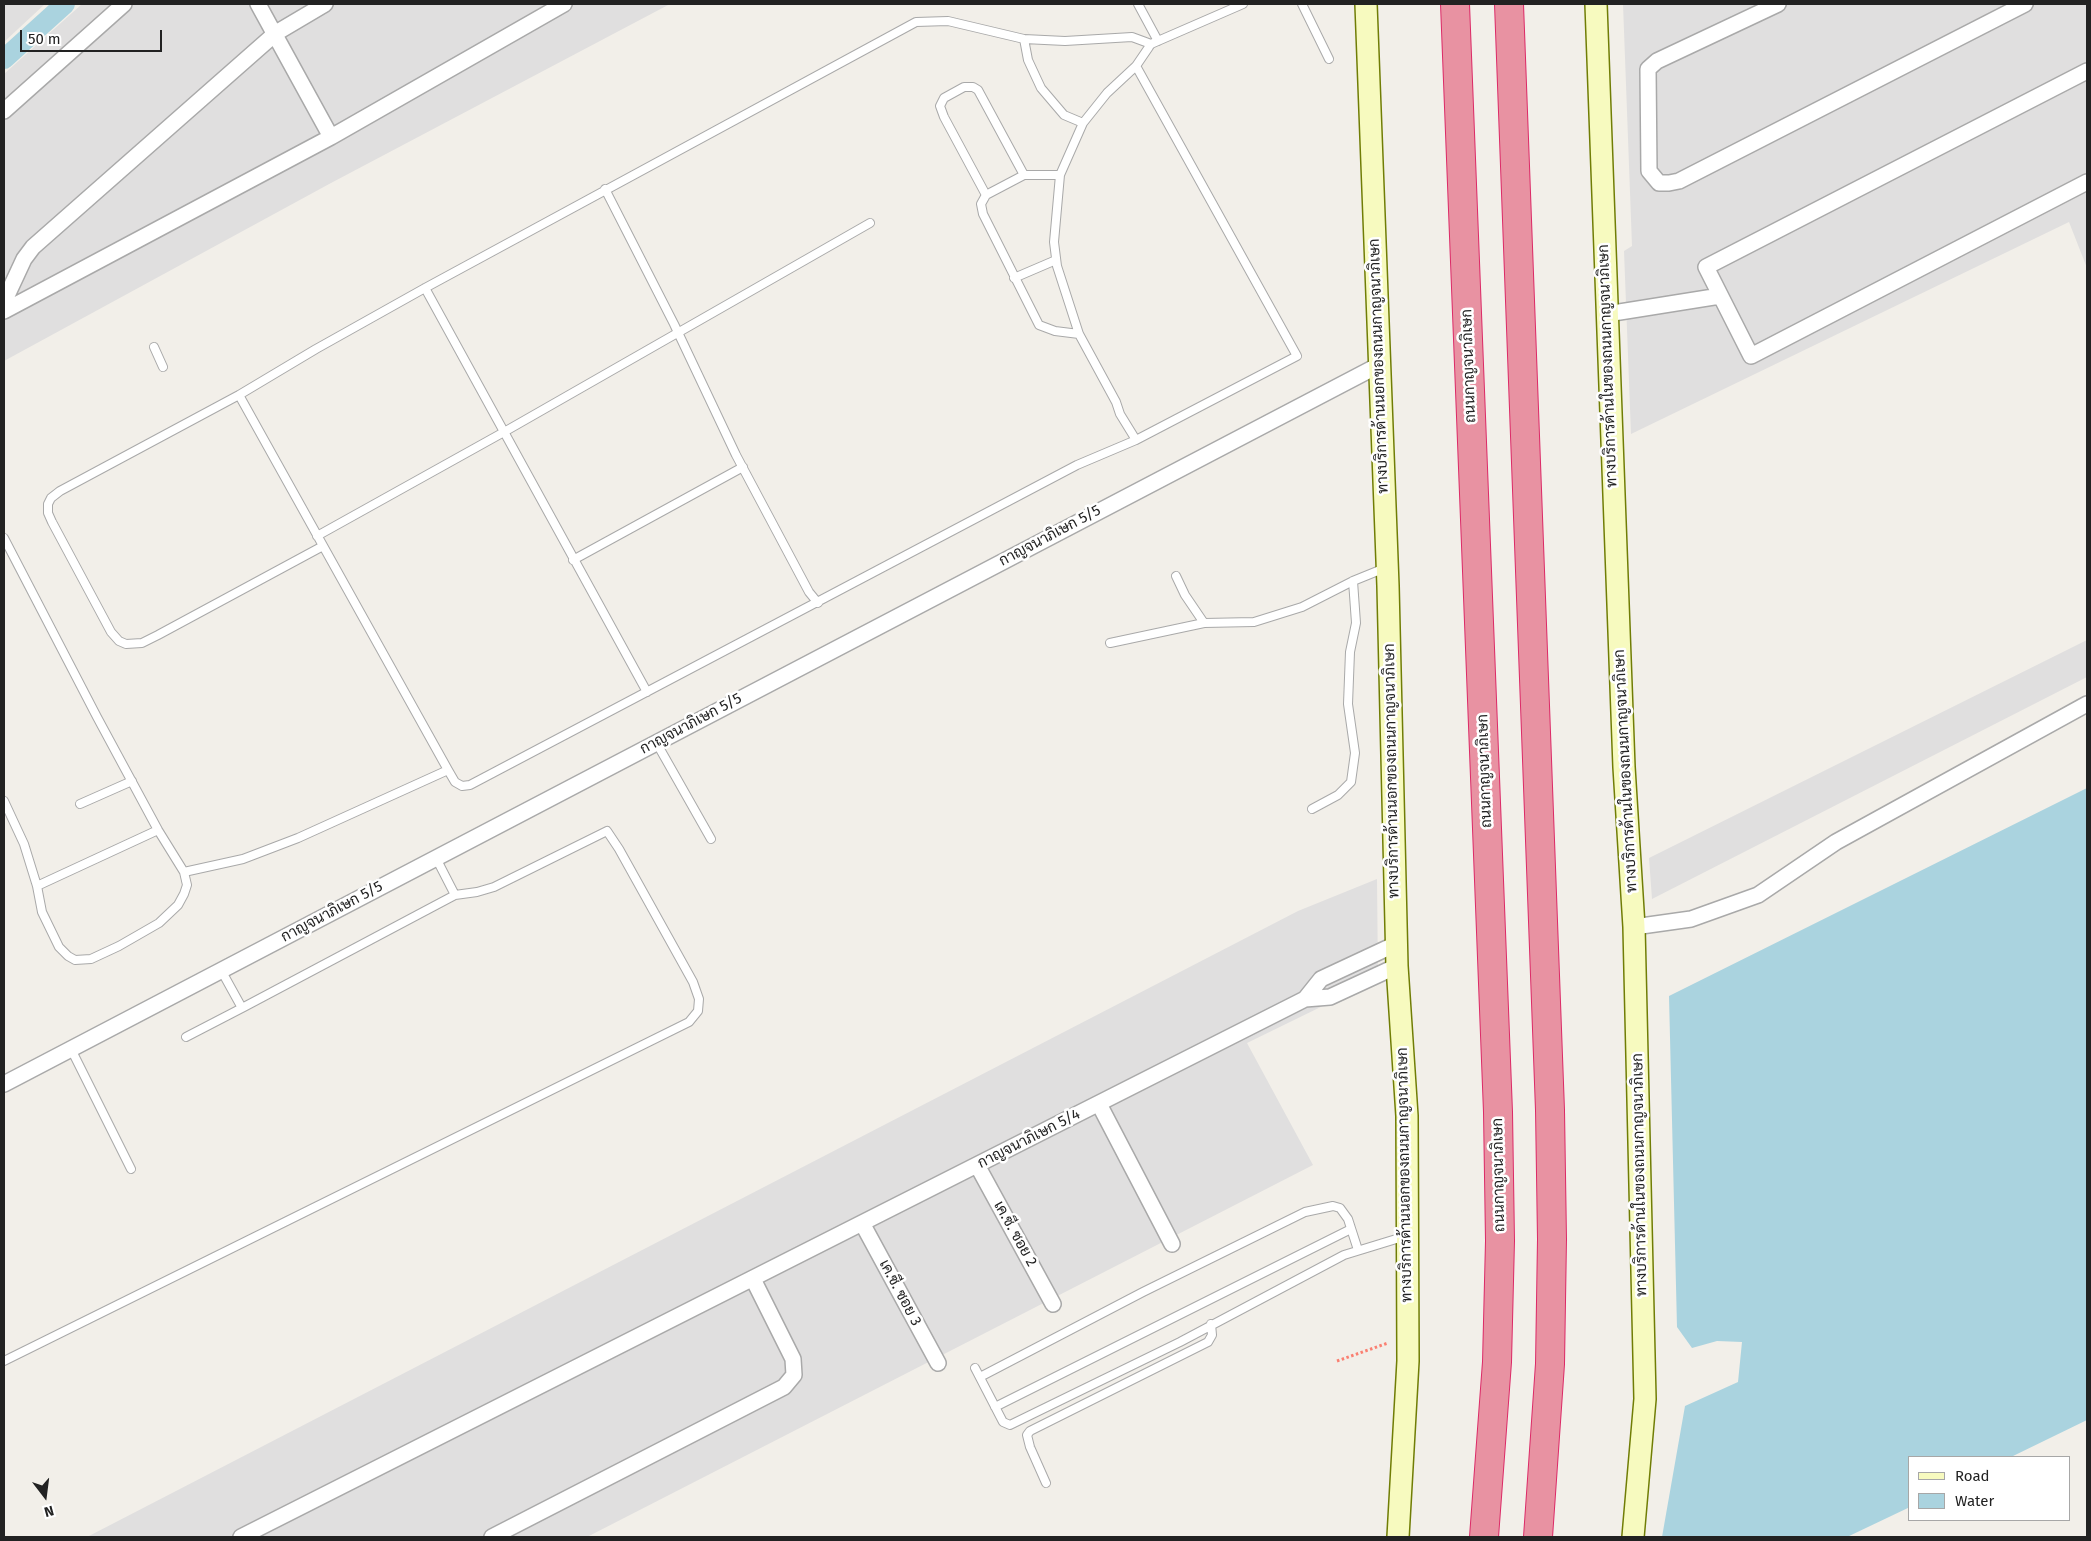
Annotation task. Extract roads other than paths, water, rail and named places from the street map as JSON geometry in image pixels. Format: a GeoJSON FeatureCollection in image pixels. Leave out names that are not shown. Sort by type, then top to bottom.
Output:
{"type":"FeatureCollection","features":[{"type":"Feature","properties":{"kind":"highway","name":"ถนนกาญจนาภิเษก"},"geometry":{"type":"LineString","coordinates":[[1455,4],[1498,1122],[1500,1241],[1497,1362],[1484,1537]]}},
{"type":"Feature","properties":{"kind":"highway"},"geometry":{"type":"LineString","coordinates":[[1509,4],[1550,1130],[1552,1239],[1550,1364],[1538,1537]]}},
{"type":"Feature","properties":{"kind":"main road","name":"ทางบริการด้านนอกของถนนกาญจนาภิเษก"},"geometry":{"type":"LineString","coordinates":[[1366,4],[1387,567],[1396,944],[1406,1116],[1408,1336],[1398,1537]]}},
{"type":"Feature","properties":{"kind":"main road","name":"ทางบริการด้านในของถนนกาญจนาภิเษก"},"geometry":{"type":"LineString","coordinates":[[1596,4],[1624,767],[1634,927],[1645,1398],[1633,1537]]}},
{"type":"Feature","properties":{"kind":"street"},"geometry":{"type":"LineString","coordinates":[[4,112],[124,4]]}},
{"type":"Feature","properties":{"kind":"street"},"geometry":{"type":"LineString","coordinates":[[258,4],[276,33],[331,137]]}},
{"type":"Feature","properties":{"kind":"street"},"geometry":{"type":"LineString","coordinates":[[4,302],[24,259],[33,247],[276,33],[325,4]]}},
{"type":"Feature","properties":{"kind":"street"},"geometry":{"type":"LineString","coordinates":[[4,311],[331,137],[564,4]]}},
{"type":"Feature","properties":{"kind":"street"},"geometry":{"type":"LineString","coordinates":[[1778,4],[1657,61],[1648,69],[1649,171],[1659,183],[1679,181],[2025,4]]}},
{"type":"Feature","properties":{"kind":"street"},"geometry":{"type":"LineString","coordinates":[[2087,71],[1706,267],[1751,356],[2087,182]]}},
{"type":"Feature","properties":{"kind":"street"},"geometry":{"type":"LineString","coordinates":[[1607,314],[1720,296]]}},
{"type":"Feature","properties":{"kind":"street","name":"กาญจนาภิเษก 5/5"},"geometry":{"type":"LineString","coordinates":[[4,1084],[1379,365]]}},
{"type":"Feature","properties":{"kind":"street"},"geometry":{"type":"LineString","coordinates":[[1634,927],[1691,919],[1758,895],[1836,842],[2087,704]]}},
{"type":"Feature","properties":{"kind":"street","name":"กาญจนาภิเษก 5/4"},"geometry":{"type":"LineString","coordinates":[[1305,999],[1321,979],[1396,944]]}},
{"type":"Feature","properties":{"kind":"street","name":"กาญจนาภิเษก 5/4"},"geometry":{"type":"LineString","coordinates":[[241,1537],[1305,999],[1330,997],[1397,966]]}},
{"type":"Feature","properties":{"kind":"street"},"geometry":{"type":"LineString","coordinates":[[1100,1104],[1172,1244]]}},
{"type":"Feature","properties":{"kind":"street","name":"เค.ซี. ซอย 2"},"geometry":{"type":"LineString","coordinates":[[978,1166],[1052,1304]]}},
{"type":"Feature","properties":{"kind":"street","name":"เค.ซี. ซอย 3"},"geometry":{"type":"LineString","coordinates":[[862,1224],[938,1363]]}},
{"type":"Feature","properties":{"kind":"street"},"geometry":{"type":"LineString","coordinates":[[492,1537],[784,1387],[794,1376],[793,1359],[753,1279]]}},
{"type":"Feature","properties":{"kind":"lane"},"geometry":{"type":"LineString","coordinates":[[1138,4],[1155,42]]}},
{"type":"Feature","properties":{"kind":"lane"},"geometry":{"type":"LineString","coordinates":[[1136,440],[1120,414],[1116,402],[1079,334],[1070,310],[1056,260],[1054,242],[1060,175],[1083,123],[1107,93],[1136,66],[1155,42],[1243,4]]}},
{"type":"Feature","properties":{"kind":"lane"},"geometry":{"type":"LineString","coordinates":[[1302,4],[1329,59]]}},
{"type":"Feature","properties":{"kind":"lane"},"geometry":{"type":"LineString","coordinates":[[322,546],[142,642],[126,644],[111,632],[48,513],[51,498],[60,491],[239,395],[316,349],[605,189],[916,22],[948,22],[1024,39],[1065,40],[1132,37],[1155,42]]}},
{"type":"Feature","properties":{"kind":"lane"},"geometry":{"type":"LineString","coordinates":[[1024,39],[1028,60],[1041,88],[1064,115],[1083,123]]}},
{"type":"Feature","properties":{"kind":"lane"},"geometry":{"type":"LineString","coordinates":[[239,395],[455,782],[462,786],[470,785],[1077,465],[1136,440],[1297,356],[1136,66]]}},
{"type":"Feature","properties":{"kind":"lane"},"geometry":{"type":"LineString","coordinates":[[986,195],[940,106],[944,98],[964,87],[972,87],[978,90],[1024,175]]}},
{"type":"Feature","properties":{"kind":"lane"},"geometry":{"type":"LineString","coordinates":[[1060,175],[1024,175],[986,195],[981,204],[983,214],[1039,325],[1054,331],[1079,334]]}},
{"type":"Feature","properties":{"kind":"lane"},"geometry":{"type":"LineString","coordinates":[[605,189],[743,467],[809,592],[818,603]]}},
{"type":"Feature","properties":{"kind":"lane"},"geometry":{"type":"LineString","coordinates":[[317,536],[504,432],[870,223]]}},
{"type":"Feature","properties":{"kind":"lane"},"geometry":{"type":"LineString","coordinates":[[1014,278],[1056,260]]}},
{"type":"Feature","properties":{"kind":"lane"},"geometry":{"type":"LineString","coordinates":[[425,288],[647,692]]}},
{"type":"Feature","properties":{"kind":"lane"},"geometry":{"type":"LineString","coordinates":[[154,347],[163,367]]}},
{"type":"Feature","properties":{"kind":"lane"},"geometry":{"type":"LineString","coordinates":[[573,560],[743,467]]}},
{"type":"Feature","properties":{"kind":"lane"},"geometry":{"type":"LineString","coordinates":[[4,538],[132,782],[158,830],[184,872],[187,885],[178,905],[160,922],[119,946],[91,958],[75,960],[68,956],[59,947],[42,912],[37,886],[24,844],[4,801]]}},
{"type":"Feature","properties":{"kind":"lane"},"geometry":{"type":"LineString","coordinates":[[1110,643],[1204,623],[1254,622],[1302,607],[1353,581],[1387,567]]}},
{"type":"Feature","properties":{"kind":"lane"},"geometry":{"type":"LineString","coordinates":[[1176,576],[1185,595],[1204,623]]}},
{"type":"Feature","properties":{"kind":"lane"},"geometry":{"type":"LineString","coordinates":[[1312,809],[1338,795],[1351,782],[1354,753],[1348,704],[1350,652],[1356,623],[1353,581]]}},
{"type":"Feature","properties":{"kind":"lane"},"geometry":{"type":"LineString","coordinates":[[656,742],[711,839]]}},
{"type":"Feature","properties":{"kind":"lane"},"geometry":{"type":"LineString","coordinates":[[184,872],[220,866],[298,838],[448,770]]}},
{"type":"Feature","properties":{"kind":"lane"},"geometry":{"type":"LineString","coordinates":[[80,804],[132,782]]}},
{"type":"Feature","properties":{"kind":"lane"},"geometry":{"type":"LineString","coordinates":[[37,886],[158,830]]}},
{"type":"Feature","properties":{"kind":"lane"},"geometry":{"type":"LineString","coordinates":[[4,1361],[689,1022],[698,1012],[699,999],[693,982],[619,849],[607,831],[494,887],[455,895],[186,1038]]}},
{"type":"Feature","properties":{"kind":"lane"},"geometry":{"type":"LineString","coordinates":[[436,858],[455,895]]}},
{"type":"Feature","properties":{"kind":"lane"},"geometry":{"type":"LineString","coordinates":[[221,970],[242,1008]]}},
{"type":"Feature","properties":{"kind":"lane"},"geometry":{"type":"LineString","coordinates":[[70,1049],[131,1169]]}},
{"type":"Feature","properties":{"kind":"lane"},"geometry":{"type":"LineString","coordinates":[[980,1377],[1143,1292],[1305,1212],[1334,1206],[1340,1208],[1348,1219],[1358,1250]]}},
{"type":"Feature","properties":{"kind":"lane"},"geometry":{"type":"LineString","coordinates":[[995,1407],[1351,1229]]}},
{"type":"Feature","properties":{"kind":"lane"},"geometry":{"type":"LineString","coordinates":[[975,1368],[1003,1422],[1010,1425],[1211,1324],[1344,1254],[1408,1236]]}},
{"type":"Feature","properties":{"kind":"lane"},"geometry":{"type":"LineString","coordinates":[[1046,1483],[1030,1448],[1027,1435],[1030,1431],[1208,1342],[1212,1335],[1211,1324]]}},
{"type":"Feature","properties":{"kind":"water"},"geometry":{"type":"Polygon","coordinates":[[[2087,788],[2087,1420],[2013,1456],[1908,1456],[1908,1508],[1847,1537],[1662,1537],[1685,1406],[1738,1382],[1742,1342],[1717,1341],[1692,1348],[1677,1327],[1669,996],[2087,788]]]}},
{"type":"Feature","properties":{"kind":"waterway"},"geometry":{"type":"LineString","coordinates":[[4,59],[65,4]]}}]}
